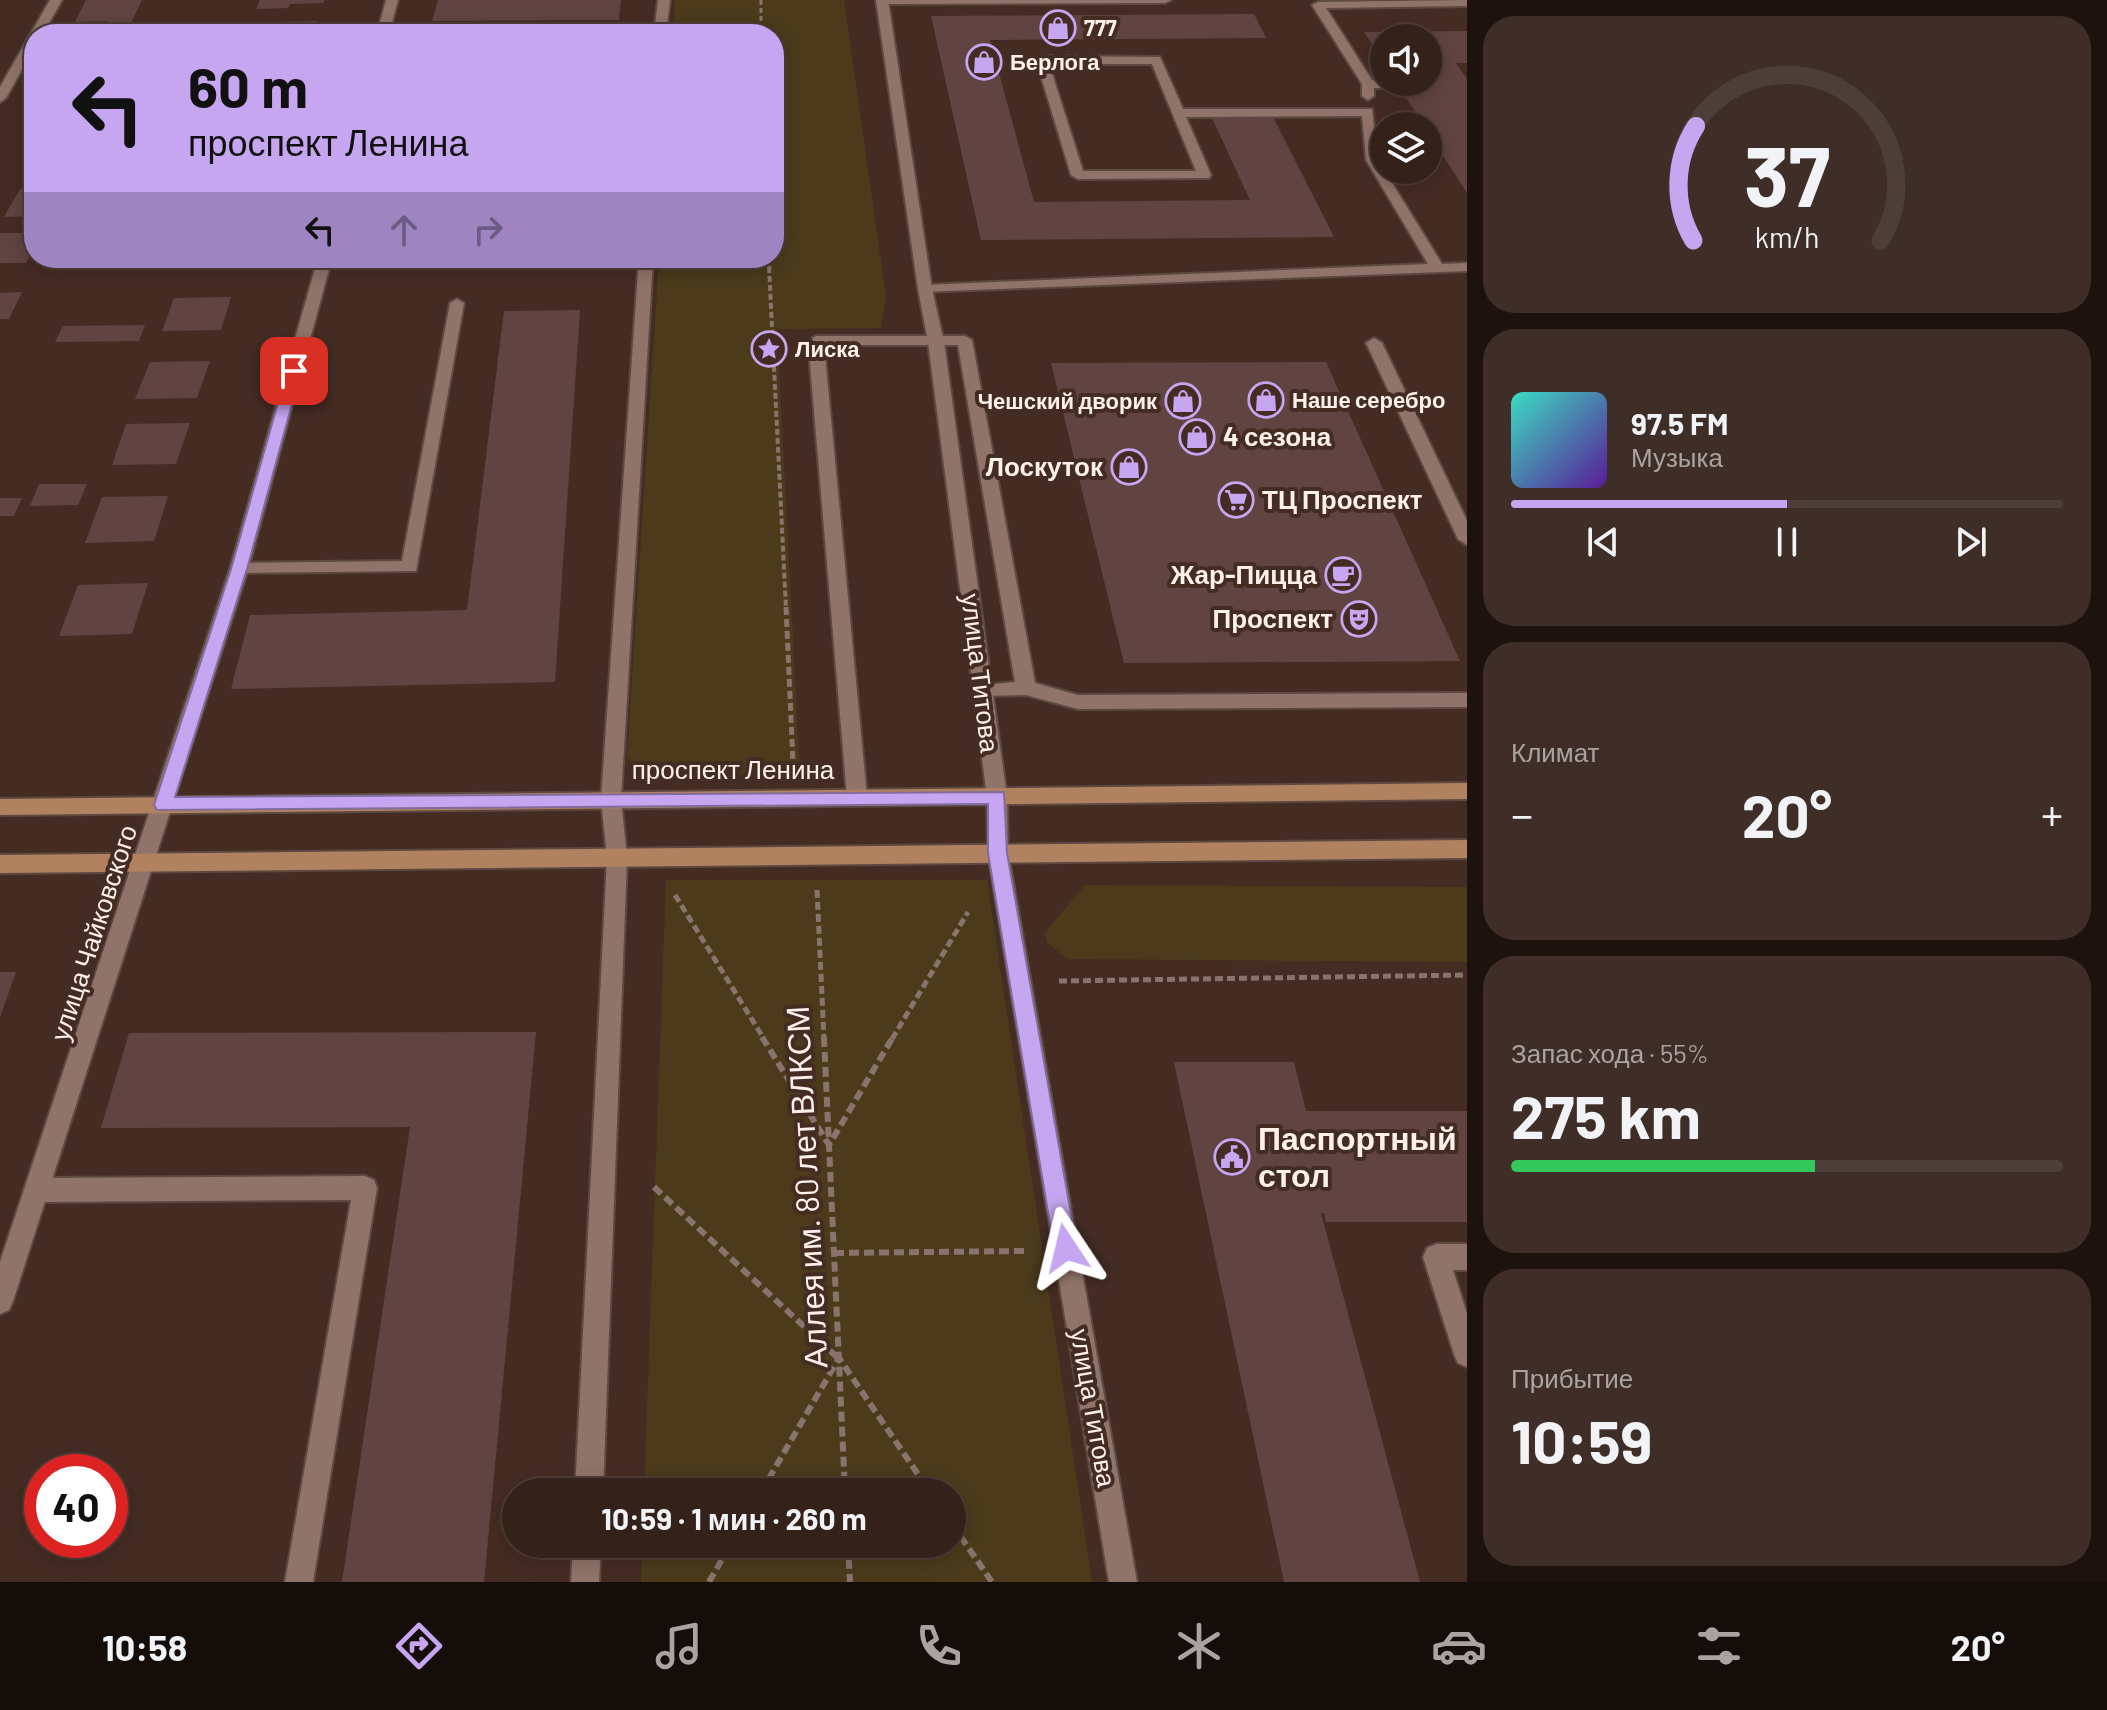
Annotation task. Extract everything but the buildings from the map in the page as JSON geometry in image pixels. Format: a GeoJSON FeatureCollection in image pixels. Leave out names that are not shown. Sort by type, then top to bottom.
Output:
{"type":"FeatureCollection","features":[{"type":"Feature","properties":{"kind":"main road","name":"проспект Ленина"},"geometry":{"type":"LineString","coordinates":[[0,807],[1467,791]]}},
{"type":"Feature","properties":{"kind":"main road"},"geometry":{"type":"LineString","coordinates":[[0,864],[1467,849]]}},
{"type":"Feature","properties":{"kind":"street"},"geometry":{"type":"LineString","coordinates":[[42,24],[56,0]]}},
{"type":"Feature","properties":{"kind":"street"},"geometry":{"type":"LineString","coordinates":[[386,24],[392,0]]}},
{"type":"Feature","properties":{"kind":"street"},"geometry":{"type":"LineString","coordinates":[[661,24],[664,0]]}},
{"type":"Feature","properties":{"kind":"street"},"geometry":{"type":"LineString","coordinates":[[882,1],[1165,0]]}},
{"type":"Feature","properties":{"kind":"street","name":"улица Титова"},"geometry":{"type":"LineString","coordinates":[[882,1],[925,289],[936,342],[997,797],[998,853],[1123,1582]]}},
{"type":"Feature","properties":{"kind":"street"},"geometry":{"type":"LineString","coordinates":[[1437,268],[1372,160],[1368,84],[1318,5],[1467,3]]}},
{"type":"Feature","properties":{"kind":"street"},"geometry":{"type":"LineString","coordinates":[[0,98],[24,55]]}},
{"type":"Feature","properties":{"kind":"street"},"geometry":{"type":"LineString","coordinates":[[1042,60],[1156,60],[1178,113],[1204,175],[1078,175],[1042,60]]}},
{"type":"Feature","properties":{"kind":"street"},"geometry":{"type":"LineString","coordinates":[[1178,113],[1368,112]]}},
{"type":"Feature","properties":{"kind":"street"},"geometry":{"type":"LineString","coordinates":[[925,289],[1467,267]]}},
{"type":"Feature","properties":{"kind":"street","name":"улица Чайковского"},"geometry":{"type":"LineString","coordinates":[[0,1301],[239,569],[322,268]]}},
{"type":"Feature","properties":{"kind":"street"},"geometry":{"type":"LineString","coordinates":[[590,1478],[617,858],[611,799],[645,268]]}},
{"type":"Feature","properties":{"kind":"street"},"geometry":{"type":"LineString","coordinates":[[239,569],[410,567],[457,303]]}},
{"type":"Feature","properties":{"kind":"street"},"geometry":{"type":"LineString","coordinates":[[857,797],[816,341],[965,340],[1026,688]]}},
{"type":"Feature","properties":{"kind":"street"},"geometry":{"type":"LineString","coordinates":[[1374,343],[1467,539]]}},
{"type":"Feature","properties":{"kind":"street"},"geometry":{"type":"LineString","coordinates":[[983,691],[1026,688],[1078,702],[1467,700]]}},
{"type":"Feature","properties":{"kind":"street"},"geometry":{"type":"LineString","coordinates":[[37,1190],[365,1188],[299,1582]]}},
{"type":"Feature","properties":{"kind":"street"},"geometry":{"type":"LineString","coordinates":[[1467,1257],[1436,1257],[1467,1354]]}},
{"type":"Feature","properties":{"kind":"street"},"geometry":{"type":"LineString","coordinates":[[585,1582],[586,1558]]}},
{"type":"Feature","properties":{"kind":"path"},"geometry":{"type":"LineString","coordinates":[[761,0],[761,24]]}},
{"type":"Feature","properties":{"kind":"path"},"geometry":{"type":"LineString","coordinates":[[769,268],[795,799]]}},
{"type":"Feature","properties":{"kind":"path","name":"Аллея им. 80 лет ВЛКСМ"},"geometry":{"type":"LineString","coordinates":[[816,880],[844,1478]]}},
{"type":"Feature","properties":{"kind":"path"},"geometry":{"type":"LineString","coordinates":[[674,893],[829,1145],[971,907]]}},
{"type":"Feature","properties":{"kind":"path"},"geometry":{"type":"LineString","coordinates":[[1059,981],[1467,975]]}},
{"type":"Feature","properties":{"kind":"path"},"geometry":{"type":"LineString","coordinates":[[654,1187],[839,1358],[920,1478]]}},
{"type":"Feature","properties":{"kind":"path"},"geometry":{"type":"LineString","coordinates":[[834,1253],[1028,1251]]}},
{"type":"Feature","properties":{"kind":"path"},"geometry":{"type":"LineString","coordinates":[[769,1478],[839,1358]]}},
{"type":"Feature","properties":{"kind":"path"},"geometry":{"type":"LineString","coordinates":[[966,1544],[992,1582]]}},
{"type":"Feature","properties":{"kind":"path"},"geometry":{"type":"LineString","coordinates":[[709,1582],[723,1558]]}},
{"type":"Feature","properties":{"kind":"path"},"geometry":{"type":"LineString","coordinates":[[849,1558],[850,1582]]}},
{"type":"Feature","properties":{"kind":"shaded area"},"geometry":{"type":"Polygon","coordinates":[[[675,0],[844,0],[886,297],[881,328],[777,329],[800,774],[646,775],[637,771],[627,757],[658,268],[784,268],[784,24],[674,24],[675,0]]]}},
{"type":"Feature","properties":{"kind":"shaded area"},"geometry":{"type":"Polygon","coordinates":[[[666,880],[987,880],[1092,1582],[641,1582],[642,1558],[966,1558],[966,1478],[645,1478],[666,880]]]}},
{"type":"Feature","properties":{"kind":"shaded area"},"geometry":{"type":"Polygon","coordinates":[[[1085,885],[1467,887],[1467,962],[1068,959],[1047,943],[1045,933],[1085,885]]]}},
{"type":"Feature","properties":{"kind":"place","name":"777"},"geometry":{"type":"Point","coordinates":[1058,28]}},
{"type":"Feature","properties":{"kind":"place","name":"Берлога"},"geometry":{"type":"Point","coordinates":[984,62]}},
{"type":"Feature","properties":{"kind":"place","name":"Лиска"},"geometry":{"type":"Point","coordinates":[769,349]}},
{"type":"Feature","properties":{"kind":"place","name":"Наше серебро"},"geometry":{"type":"Point","coordinates":[1266,400]}},
{"type":"Feature","properties":{"kind":"place","name":"Чешский дворик"},"geometry":{"type":"Point","coordinates":[1183,401]}},
{"type":"Feature","properties":{"kind":"place","name":"4 сезона"},"geometry":{"type":"Point","coordinates":[1197,437]}},
{"type":"Feature","properties":{"kind":"place","name":"Лоскуток"},"geometry":{"type":"Point","coordinates":[1129,467]}},
{"type":"Feature","properties":{"kind":"place","name":"ТЦ Проспект"},"geometry":{"type":"Point","coordinates":[1236,500]}},
{"type":"Feature","properties":{"kind":"place","name":"Жар-Пицца"},"geometry":{"type":"Point","coordinates":[1343,575]}},
{"type":"Feature","properties":{"kind":"place","name":"Проспект"},"geometry":{"type":"Point","coordinates":[1359,619]}},
{"type":"Feature","properties":{"kind":"place","name":"Паспортный стол"},"geometry":{"type":"Point","coordinates":[1232,1157]}},
{"type":"Feature","properties":{"kind":"route"},"geometry":{"type":"LineString","coordinates":[[294,371],[239,569],[163,805],[997,797],[998,853],[1066,1248]]}}]}
